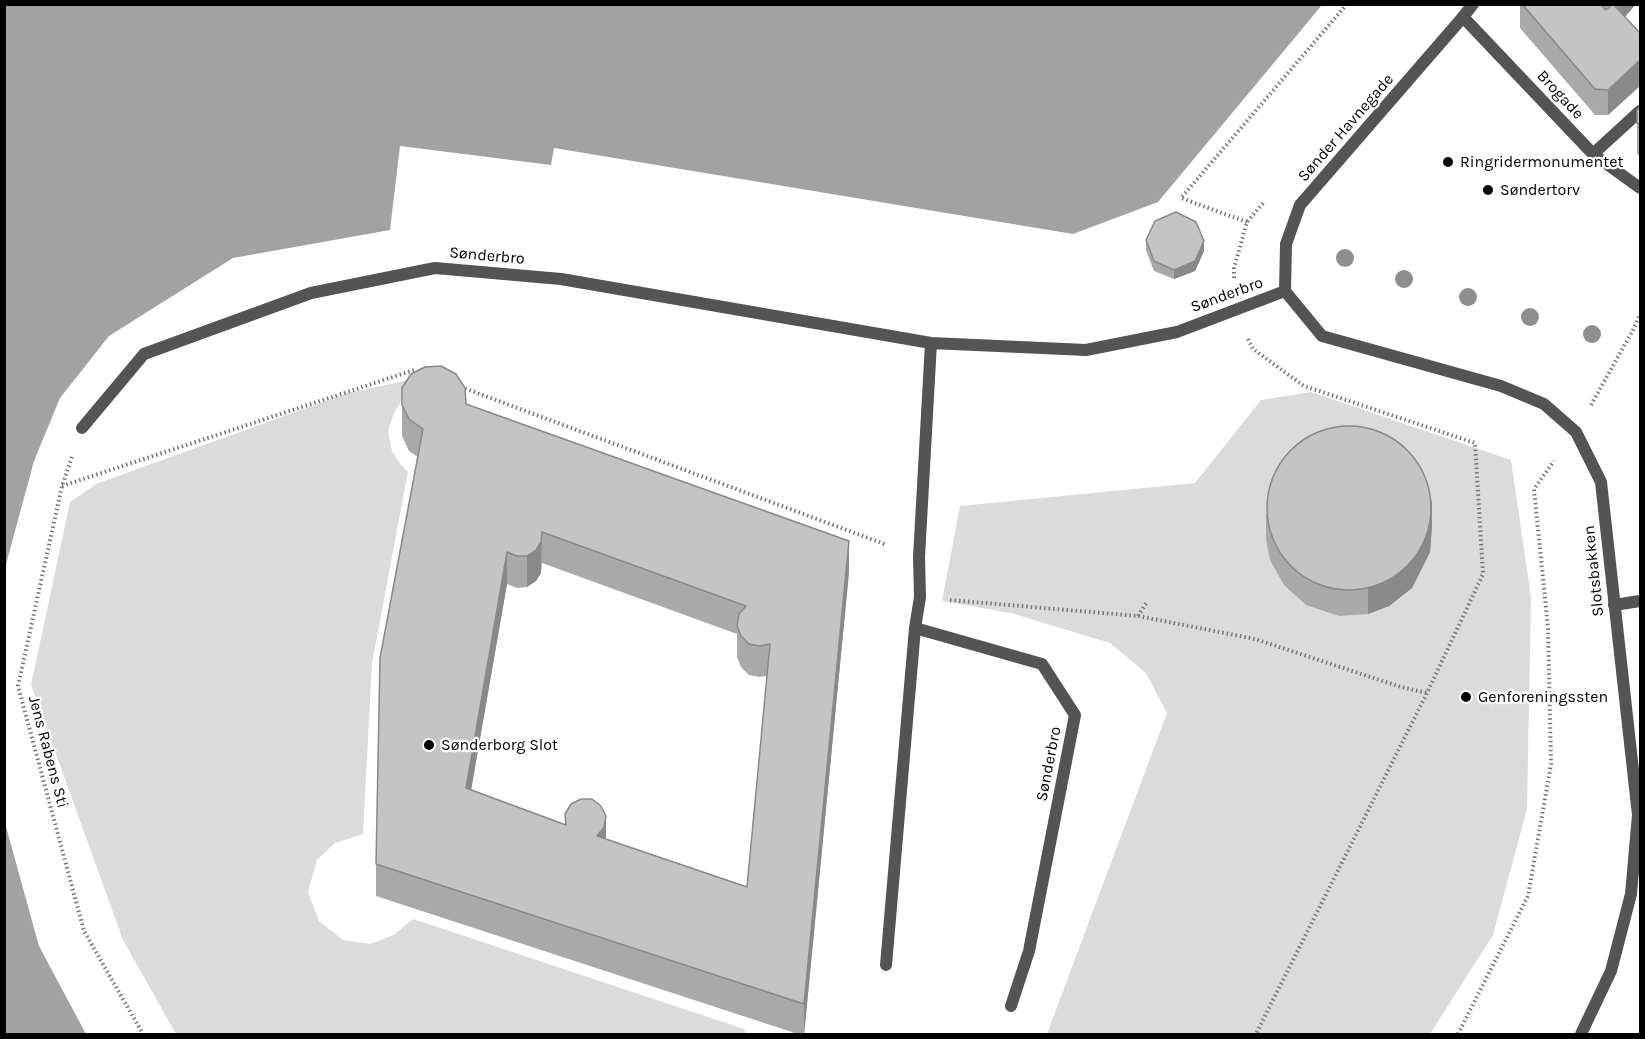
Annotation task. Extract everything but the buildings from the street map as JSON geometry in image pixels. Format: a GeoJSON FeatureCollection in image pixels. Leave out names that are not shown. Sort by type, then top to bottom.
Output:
{"type":"FeatureCollection","features":[{"type":"Feature","properties":{"kind":"street","name":"Sønder Havnegade"},"geometry":{"type":"LineString","coordinates":[[1285,291],[1286,244],[1300,205],[1473,4]]}},
{"type":"Feature","properties":{"kind":"street","name":"Brogade"},"geometry":{"type":"LineString","coordinates":[[1463,17],[1593,154],[1641,188]]}},
{"type":"Feature","properties":{"kind":"street"},"geometry":{"type":"LineString","coordinates":[[1593,154],[1641,111]]}},
{"type":"Feature","properties":{"kind":"street","name":"Sønderbro"},"geometry":{"type":"LineString","coordinates":[[82,428],[144,354],[311,293],[435,268],[561,279],[931,343],[1086,350],[1177,332],[1285,291]]}},
{"type":"Feature","properties":{"kind":"street","name":"Slotsbakken"},"geometry":{"type":"LineString","coordinates":[[1285,291],[1322,336],[1501,386],[1544,404],[1575,432],[1601,482],[1638,815],[1636,895],[1611,970],[1581,1035]]}},
{"type":"Feature","properties":{"kind":"street"},"geometry":{"type":"LineString","coordinates":[[886,965],[915,628],[920,597],[919,557],[931,343]]}},
{"type":"Feature","properties":{"kind":"street"},"geometry":{"type":"LineString","coordinates":[[1614,605],[1641,602]]}},
{"type":"Feature","properties":{"kind":"street","name":"Sønderbro"},"geometry":{"type":"LineString","coordinates":[[915,628],[1042,664],[1075,715],[1029,951],[1011,1006]]}},
{"type":"Feature","properties":{"kind":"path"},"geometry":{"type":"LineString","coordinates":[[1247,222],[1181,198],[1347,4]]}},
{"type":"Feature","properties":{"kind":"path"},"geometry":{"type":"LineString","coordinates":[[1458,1035],[1528,896],[1551,764],[1548,628],[1534,489],[1575,432],[1641,315]]}},
{"type":"Feature","properties":{"kind":"path"},"geometry":{"type":"LineString","coordinates":[[62,486],[414,370],[424,374]]}},
{"type":"Feature","properties":{"kind":"path"},"geometry":{"type":"LineString","coordinates":[[455,385],[919,557]]}},
{"type":"Feature","properties":{"kind":"path","name":"Jens Rabens Sti"},"geometry":{"type":"LineString","coordinates":[[82,428],[62,486],[18,686],[84,931],[143,1035]]}},
{"type":"Feature","properties":{"kind":"path"},"geometry":{"type":"LineString","coordinates":[[1256,1035],[1427,693],[1483,574],[1475,444]]}},
{"type":"Feature","properties":{"kind":"path"},"geometry":{"type":"LineString","coordinates":[[920,597],[1138,616],[1255,639],[1365,676],[1427,693]]}},
{"type":"Feature","properties":{"kind":"path"},"geometry":{"type":"LineString","coordinates":[[1138,616],[1147,602]]}},
{"type":"Feature","properties":{"kind":"shaded area"},"geometry":{"type":"Polygon","coordinates":[[[5,4],[1322,5],[1158,202],[1073,234],[554,148],[551,165],[400,146],[390,230],[233,258],[109,336],[60,398],[34,461],[5,568],[5,4]]]}},
{"type":"Feature","properties":{"kind":"shaded area"},"geometry":{"type":"Polygon","coordinates":[[[423,379],[404,397],[394,413],[388,431],[392,451],[408,472],[372,663],[363,834],[335,843],[317,860],[308,892],[319,921],[343,940],[370,944],[394,935],[413,919],[744,1029],[747,1034],[176,1034],[123,940],[31,685],[70,502],[96,484],[348,393],[423,379]]]}},
{"type":"Feature","properties":{"kind":"shaded area"},"geometry":{"type":"Polygon","coordinates":[[[1311,392],[1511,460],[1531,597],[1527,809],[1493,935],[1430,1034],[1047,1034],[1167,713],[1146,673],[1110,643],[1011,613],[942,601],[960,506],[1195,483],[1261,400],[1311,392]]]}},
{"type":"Feature","properties":{"kind":"shaded area"},"geometry":{"type":"Polygon","coordinates":[[[5,823],[39,946],[86,1034],[5,1034],[5,823]]]}},
{"type":"Feature","properties":{"kind":"place","name":"Ringridermonumentet"},"geometry":{"type":"Point","coordinates":[1448,162]}},
{"type":"Feature","properties":{"kind":"place","name":"Søndertorv"},"geometry":{"type":"Point","coordinates":[1488,190]}},
{"type":"Feature","properties":{"kind":"place","name":"Genforeningssten"},"geometry":{"type":"Point","coordinates":[1466,697]}},
{"type":"Feature","properties":{"kind":"place","name":"Sønderborg Slot"},"geometry":{"type":"Point","coordinates":[429,745]}}]}
